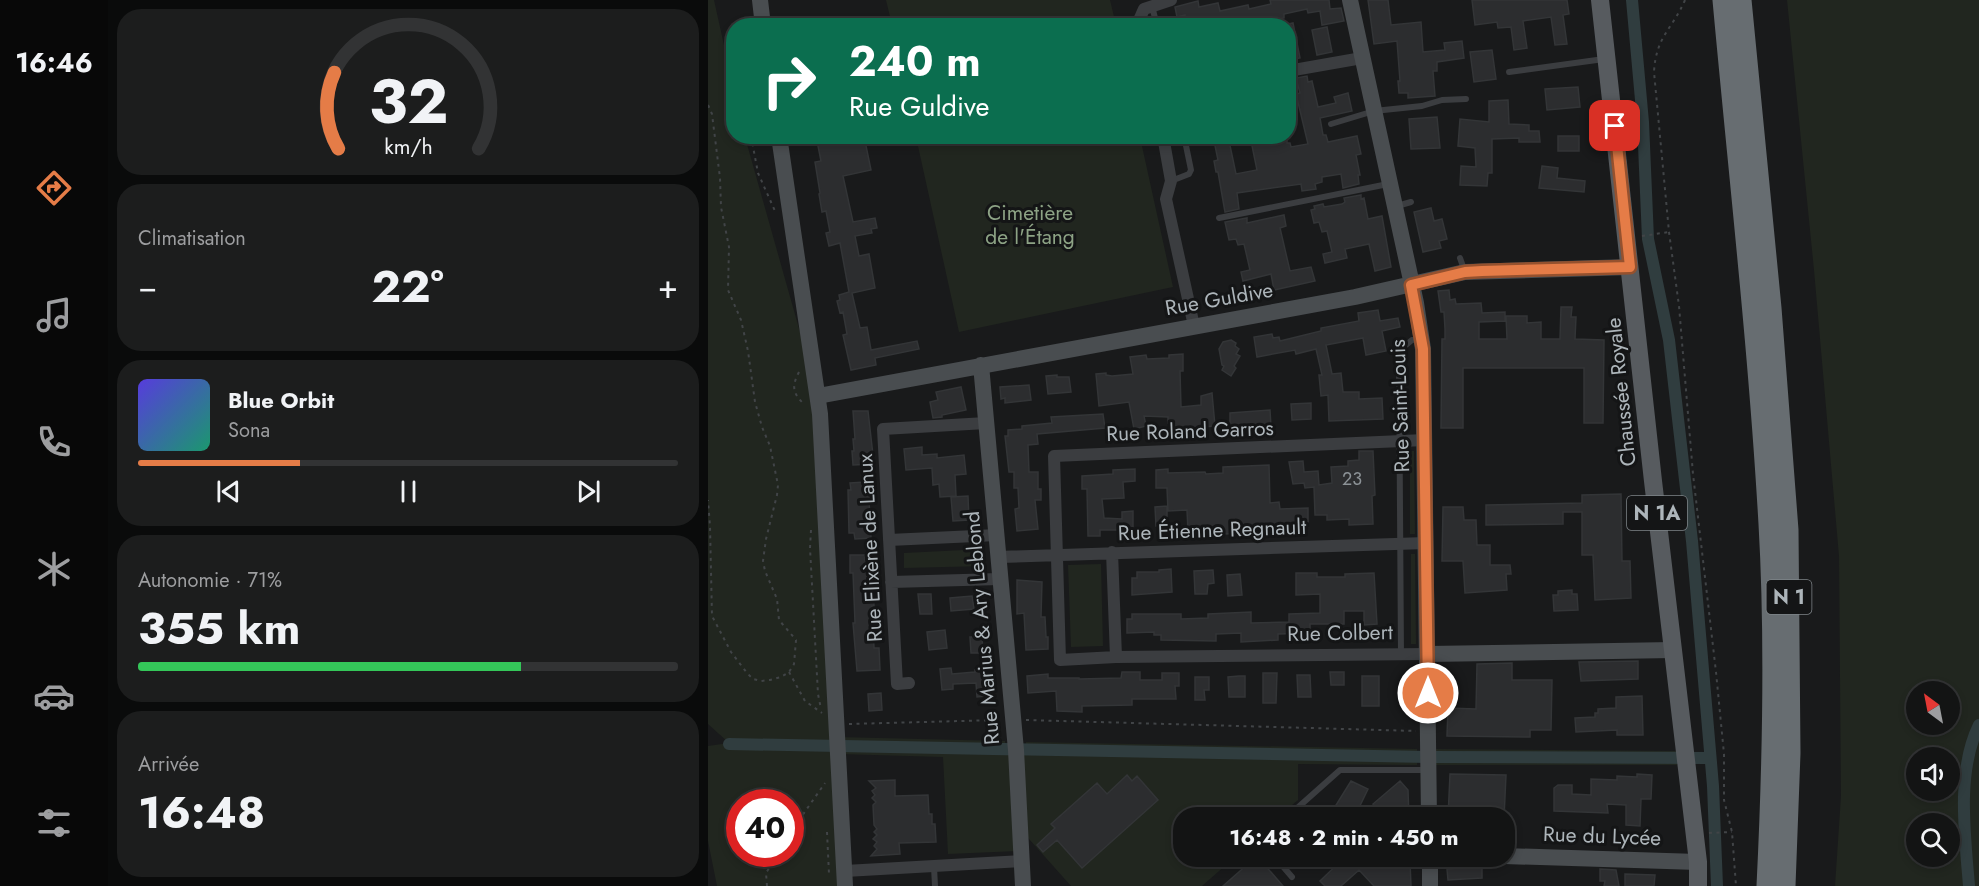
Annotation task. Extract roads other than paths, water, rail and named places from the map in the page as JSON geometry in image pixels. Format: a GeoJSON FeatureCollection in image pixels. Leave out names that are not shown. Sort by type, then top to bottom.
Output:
{"type":"FeatureCollection","features":[{"type":"Feature","properties":{"kind":"highway","name":"N 1"},"geometry":{"type":"LineString","coordinates":[[1723,0],[1754,311],[1769,526],[1773,700],[1767,886]]}},
{"type":"Feature","properties":{"kind":"highway","name":"N 1"},"geometry":{"type":"LineString","coordinates":[[1741,0],[1771,308],[1788,530],[1790,753],[1785,886]]}},
{"type":"Feature","properties":{"kind":"main road","name":"Chaussée Royale"},"geometry":{"type":"LineString","coordinates":[[1600,0],[1672,650],[1698,862],[1698,886]]}},
{"type":"Feature","properties":{"kind":"street"},"geometry":{"type":"LineString","coordinates":[[760,0],[762,18]]}},
{"type":"Feature","properties":{"kind":"street"},"geometry":{"type":"LineString","coordinates":[[1141,18],[1144,9],[1152,4],[1170,0]]}},
{"type":"Feature","properties":{"kind":"street","name":"Rue Saint-Louis"},"geometry":{"type":"LineString","coordinates":[[1350,0],[1422,339],[1429,807]]}},
{"type":"Feature","properties":{"kind":"street"},"geometry":{"type":"LineString","coordinates":[[1296,70],[1362,58]]}},
{"type":"Feature","properties":{"kind":"street"},"geometry":{"type":"LineString","coordinates":[[780,144],[798,258],[813,402],[837,724],[845,878],[934,867],[1022,861]]}},
{"type":"Feature","properties":{"kind":"street"},"geometry":{"type":"LineString","coordinates":[[1164,144],[1171,182],[1166,199],[1194,326]]}},
{"type":"Feature","properties":{"kind":"street","name":"Rue Guldive"},"geometry":{"type":"LineString","coordinates":[[813,402],[981,365],[1411,285],[1462,265],[1630,267]]}},
{"type":"Feature","properties":{"kind":"street","name":"Rue Marius & Ary Leblond"},"geometry":{"type":"LineString","coordinates":[[981,365],[1013,719],[1023,886]]}},
{"type":"Feature","properties":{"kind":"street","name":"Rue Elixène de Lanux"},"geometry":{"type":"LineString","coordinates":[[909,683],[897,684],[883,429],[986,423]]}},
{"type":"Feature","properties":{"kind":"street","name":"Rue Roland Garros"},"geometry":{"type":"LineString","coordinates":[[1056,554],[1054,456],[1425,440]]}},
{"type":"Feature","properties":{"kind":"street"},"geometry":{"type":"LineString","coordinates":[[889,540],[997,535]]}},
{"type":"Feature","properties":{"kind":"street","name":"Rue Étienne Regnault"},"geometry":{"type":"LineString","coordinates":[[999,557],[1426,543]]}},
{"type":"Feature","properties":{"kind":"street"},"geometry":{"type":"LineString","coordinates":[[1112,552],[1116,657]]}},
{"type":"Feature","properties":{"kind":"street","name":"Rue Colbert"},"geometry":{"type":"LineString","coordinates":[[1056,554],[1060,660],[1116,657],[1672,650]]}},
{"type":"Feature","properties":{"kind":"street"},"geometry":{"type":"LineString","coordinates":[[891,582],[1000,579]]}},
{"type":"Feature","properties":{"kind":"street","name":"Rue du Lycée"},"geometry":{"type":"LineString","coordinates":[[1515,856],[1698,862]]}},
{"type":"Feature","properties":{"kind":"street"},"geometry":{"type":"LineString","coordinates":[[1430,867],[1430,886]]}},
{"type":"Feature","properties":{"kind":"lane"},"geometry":{"type":"LineString","coordinates":[[1152,4],[1155,18]]}},
{"type":"Feature","properties":{"kind":"lane"},"geometry":{"type":"LineString","coordinates":[[1509,72],[1607,59]]}},
{"type":"Feature","properties":{"kind":"lane"},"geometry":{"type":"LineString","coordinates":[[1331,124],[1374,111],[1422,106],[1442,100],[1466,99]]}},
{"type":"Feature","properties":{"kind":"lane"},"geometry":{"type":"LineString","coordinates":[[1171,182],[1189,174],[1191,170],[1186,144]]}},
{"type":"Feature","properties":{"kind":"lane"},"geometry":{"type":"LineString","coordinates":[[1219,218],[1389,184]]}},
{"type":"Feature","properties":{"kind":"lane"},"geometry":{"type":"LineString","coordinates":[[1394,207],[1411,202]]}},
{"type":"Feature","properties":{"kind":"lane"},"geometry":{"type":"LineString","coordinates":[[1401,655],[1399,361],[1400,350],[1412,340],[1422,339]]}},
{"type":"Feature","properties":{"kind":"lane"},"geometry":{"type":"LineString","coordinates":[[1298,807],[1340,770],[1427,756]]}},
{"type":"Feature","properties":{"kind":"lane"},"geometry":{"type":"LineString","coordinates":[[934,867],[935,886]]}},
{"type":"Feature","properties":{"kind":"lane"},"geometry":{"type":"LineString","coordinates":[[1283,867],[1292,877]]}},
{"type":"Feature","properties":{"kind":"waterway"},"geometry":{"type":"LineString","coordinates":[[1632,0],[1643,122],[1648,239],[1669,340],[1692,541],[1713,786],[1717,886]]}},
{"type":"Feature","properties":{"kind":"waterway"},"geometry":{"type":"LineString","coordinates":[[1969,886],[1964,825],[1965,783],[1967,763],[1979,725]]}},
{"type":"Feature","properties":{"kind":"waterway"},"geometry":{"type":"LineString","coordinates":[[729,744],[1428,757],[1709,758]]}},
{"type":"Feature","properties":{"kind":"park label","name":"Cimetière de l'Étang"},"geometry":{"type":"Point","coordinates":[1030,225]}}]}
